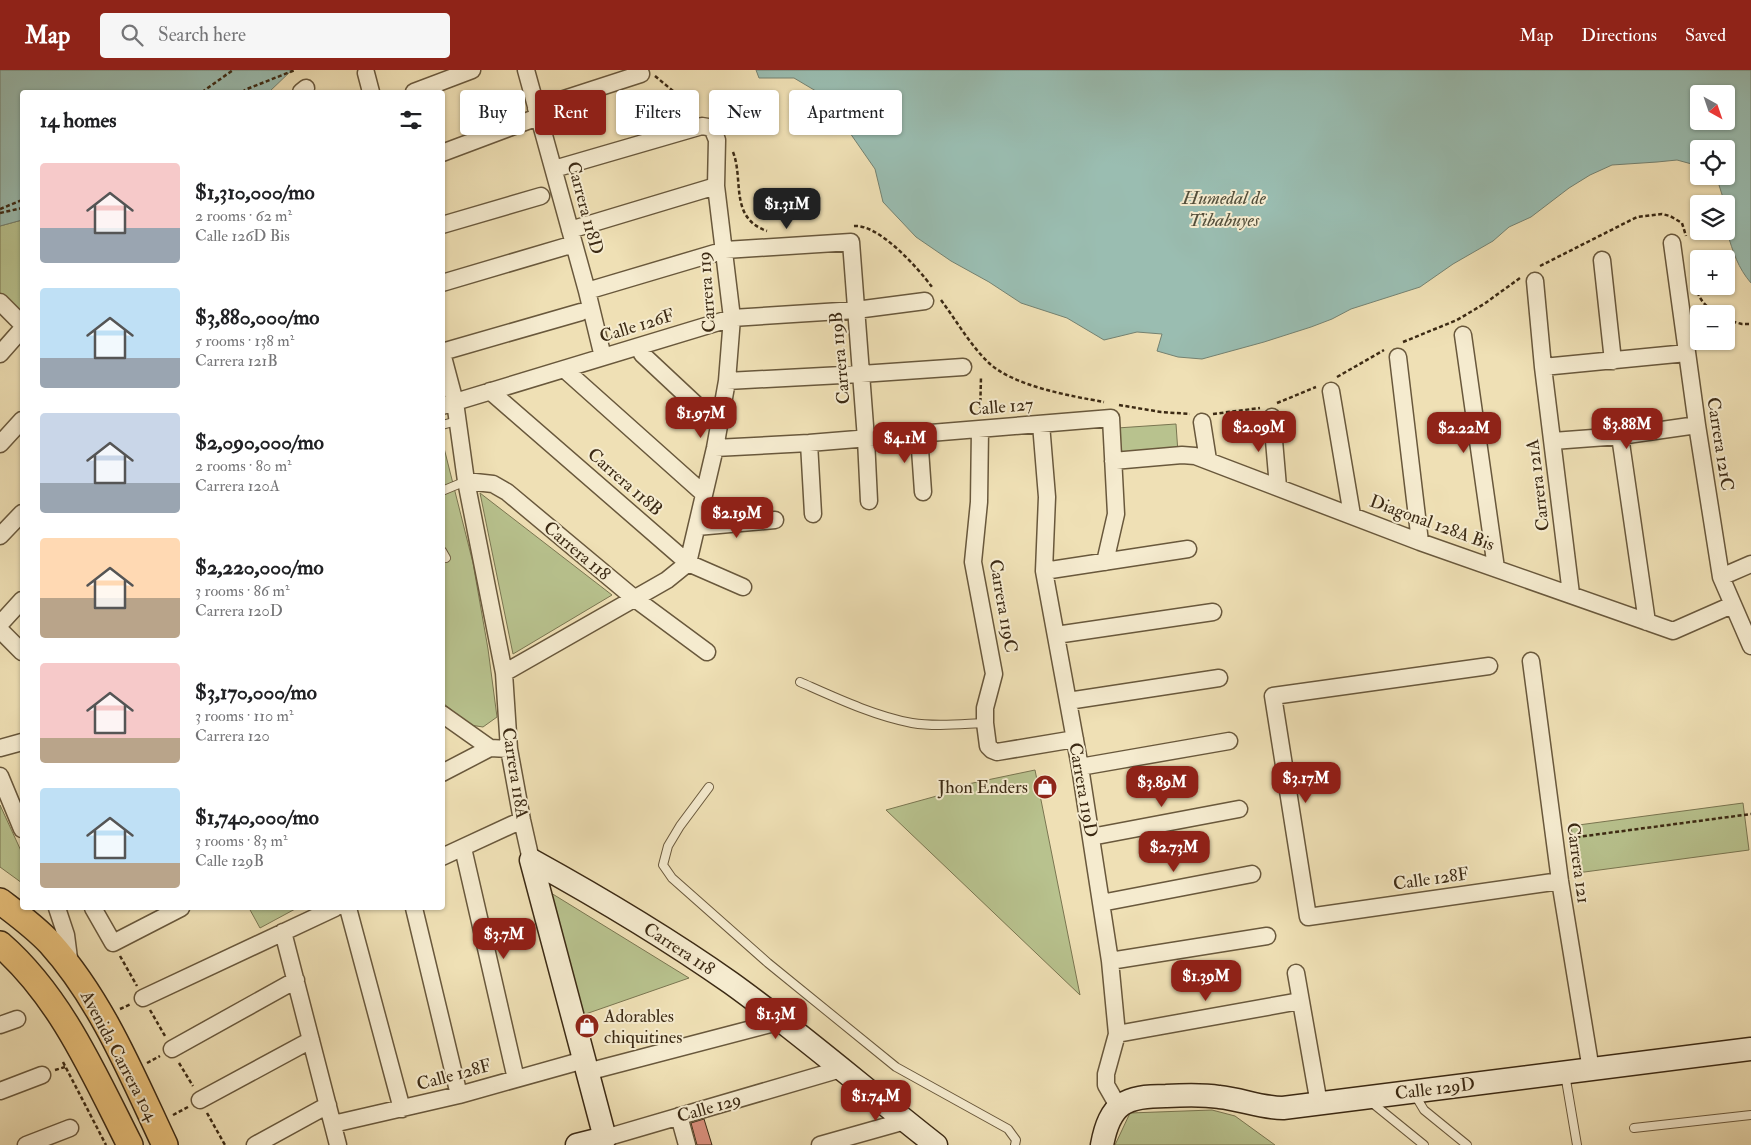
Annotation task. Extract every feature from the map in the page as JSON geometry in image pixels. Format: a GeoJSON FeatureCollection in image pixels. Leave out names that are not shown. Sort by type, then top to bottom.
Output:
{"type":"FeatureCollection","features":[{"type":"Feature","properties":{"kind":"main road","name":"Avenida Carrera 104"},"geometry":{"type":"LineString","coordinates":[[0,902],[22,918],[49,942],[70,969],[103,1018],[165,1145]]}},
{"type":"Feature","properties":{"kind":"main road","name":"Avenida Carrera 104"},"geometry":{"type":"LineString","coordinates":[[8,950],[37,982],[73,1035],[130,1145]]}},
{"type":"Feature","properties":{"kind":"street"},"geometry":{"type":"LineString","coordinates":[[419,90],[472,70]]}},
{"type":"Feature","properties":{"kind":"street","name":"Carrera 118D"},"geometry":{"type":"LineString","coordinates":[[526,70],[535,105]]}},
{"type":"Feature","properties":{"kind":"street"},"geometry":{"type":"LineString","coordinates":[[366,73],[370,90]]}},
{"type":"Feature","properties":{"kind":"street"},"geometry":{"type":"LineString","coordinates":[[602,90],[648,74]]}},
{"type":"Feature","properties":{"kind":"street"},"geometry":{"type":"LineString","coordinates":[[445,151],[535,114]]}},
{"type":"Feature","properties":{"kind":"street","name":"Carrera 119"},"geometry":{"type":"LineString","coordinates":[[554,169],[702,126],[712,130],[717,140],[716,186],[720,252],[732,318],[728,381],[715,448],[688,563]]}},
{"type":"Feature","properties":{"kind":"street","name":"Carrera 118D"},"geometry":{"type":"LineString","coordinates":[[544,135],[587,291],[603,357]]}},
{"type":"Feature","properties":{"kind":"street"},"geometry":{"type":"LineString","coordinates":[[445,282],[716,186]]}},
{"type":"Feature","properties":{"kind":"street"},"geometry":{"type":"LineString","coordinates":[[445,224],[541,196]]}},
{"type":"Feature","properties":{"kind":"street"},"geometry":{"type":"LineString","coordinates":[[587,291],[720,252],[851,234]]}},
{"type":"Feature","properties":{"kind":"street","name":"Carrera 119B"},"geometry":{"type":"LineString","coordinates":[[851,234],[869,501]]}},
{"type":"Feature","properties":{"kind":"street","name":"Carrera 121C"},"geometry":{"type":"LineString","coordinates":[[1680,242],[1687,353],[1721,577],[1751,646]]}},
{"type":"Feature","properties":{"kind":"street"},"geometry":{"type":"LineString","coordinates":[[1602,260],[1613,361]]}},
{"type":"Feature","properties":{"kind":"street","name":"Carrera 121A"},"geometry":{"type":"LineString","coordinates":[[1533,274],[1571,594]]}},
{"type":"Feature","properties":{"kind":"street","name":"Calle 126F"},"geometry":{"type":"LineString","coordinates":[[449,404],[732,318],[856,310],[934,298]]}},
{"type":"Feature","properties":{"kind":"street"},"geometry":{"type":"LineString","coordinates":[[0,302],[20,322]]}},
{"type":"Feature","properties":{"kind":"street"},"geometry":{"type":"LineString","coordinates":[[445,352],[581,312]]}},
{"type":"Feature","properties":{"kind":"street"},"geometry":{"type":"LineString","coordinates":[[0,354],[20,331]]}},
{"type":"Feature","properties":{"kind":"street"},"geometry":{"type":"LineString","coordinates":[[1463,336],[1496,568]]}},
{"type":"Feature","properties":{"kind":"street"},"geometry":{"type":"LineString","coordinates":[[1395,349],[1420,542]]}},
{"type":"Feature","properties":{"kind":"street"},"geometry":{"type":"LineString","coordinates":[[1543,367],[1687,353]]}},
{"type":"Feature","properties":{"kind":"street"},"geometry":{"type":"LineString","coordinates":[[642,354],[719,426]]}},
{"type":"Feature","properties":{"kind":"street"},"geometry":{"type":"LineString","coordinates":[[728,381],[963,367]]}},
{"type":"Feature","properties":{"kind":"street"},"geometry":{"type":"LineString","coordinates":[[564,369],[704,494]]}},
{"type":"Feature","properties":{"kind":"street","name":"Carrera 118A"},"geometry":{"type":"LineString","coordinates":[[445,375],[450,423],[466,481],[504,673],[509,749],[522,820],[604,1138]]}},
{"type":"Feature","properties":{"kind":"street"},"geometry":{"type":"LineString","coordinates":[[1328,385],[1352,515]]}},
{"type":"Feature","properties":{"kind":"street","name":"Carrera 118B"},"geometry":{"type":"LineString","coordinates":[[490,391],[688,563],[743,587]]}},
{"type":"Feature","properties":{"kind":"street"},"geometry":{"type":"LineString","coordinates":[[1268,410],[1278,487]]}},
{"type":"Feature","properties":{"kind":"street"},"geometry":{"type":"LineString","coordinates":[[1202,417],[1208,460]]}},
{"type":"Feature","properties":{"kind":"street","name":"Calle 127"},"geometry":{"type":"LineString","coordinates":[[715,448],[919,435],[1111,418],[1113,462]]}},
{"type":"Feature","properties":{"kind":"street"},"geometry":{"type":"LineString","coordinates":[[0,444],[20,422]]}},
{"type":"Feature","properties":{"kind":"street","name":"Carrera 119D"},"geometry":{"type":"LineString","coordinates":[[1041,424],[1047,497],[1044,571],[1080,767],[1110,962],[1117,1034],[1106,1074],[1106,1085],[1114,1099],[1121,1105]]}},
{"type":"Feature","properties":{"kind":"street"},"geometry":{"type":"LineString","coordinates":[[1553,441],[1620,436],[1697,425]]}},
{"type":"Feature","properties":{"kind":"street","name":"Carrera 119C"},"geometry":{"type":"LineString","coordinates":[[980,429],[980,502],[973,562],[994,674],[985,708],[988,746],[997,752],[1075,739]]}},
{"type":"Feature","properties":{"kind":"street"},"geometry":{"type":"LineString","coordinates":[[919,435],[923,492]]}},
{"type":"Feature","properties":{"kind":"street"},"geometry":{"type":"LineString","coordinates":[[1620,436],[1647,622]]}},
{"type":"Feature","properties":{"kind":"street"},"geometry":{"type":"LineString","coordinates":[[809,443],[813,514]]}},
{"type":"Feature","properties":{"kind":"street","name":"Diagonal 128A Bis"},"geometry":{"type":"LineString","coordinates":[[1113,462],[1182,455],[1195,456],[1420,542],[1673,631],[1732,605]]}},
{"type":"Feature","properties":{"kind":"street"},"geometry":{"type":"LineString","coordinates":[[1105,562],[1116,514],[1113,462]]}},
{"type":"Feature","properties":{"kind":"street","name":"Carrera 118"},"geometry":{"type":"LineString","coordinates":[[466,481],[493,484],[507,492],[634,598],[707,652]]}},
{"type":"Feature","properties":{"kind":"street"},"geometry":{"type":"LineString","coordinates":[[0,536],[20,515]]}},
{"type":"Feature","properties":{"kind":"street"},"geometry":{"type":"LineString","coordinates":[[697,526],[775,520]]}},
{"type":"Feature","properties":{"kind":"street"},"geometry":{"type":"LineString","coordinates":[[1044,571],[1188,549]]}},
{"type":"Feature","properties":{"kind":"street"},"geometry":{"type":"LineString","coordinates":[[504,673],[667,580],[688,563]]}},
{"type":"Feature","properties":{"kind":"street"},"geometry":{"type":"LineString","coordinates":[[1721,577],[1751,564]]}},
{"type":"Feature","properties":{"kind":"street"},"geometry":{"type":"LineString","coordinates":[[0,624],[20,602]]}},
{"type":"Feature","properties":{"kind":"street"},"geometry":{"type":"LineString","coordinates":[[1056,635],[1213,612]]}},
{"type":"Feature","properties":{"kind":"street"},"geometry":{"type":"LineString","coordinates":[[0,630],[20,650]]}},
{"type":"Feature","properties":{"kind":"street","name":"Carrera 121"},"geometry":{"type":"LineString","coordinates":[[1531,661],[1560,881],[1591,1070]]}},
{"type":"Feature","properties":{"kind":"street","name":"Calle 128F"},"geometry":{"type":"LineString","coordinates":[[1489,666],[1273,696],[1308,917],[1560,881]]}},
{"type":"Feature","properties":{"kind":"street"},"geometry":{"type":"LineString","coordinates":[[1068,701],[1218,678]]}},
{"type":"Feature","properties":{"kind":"street"},"geometry":{"type":"LineString","coordinates":[[445,716],[490,748]]}},
{"type":"Feature","properties":{"kind":"street"},"geometry":{"type":"LineString","coordinates":[[1080,767],[1229,741]]}},
{"type":"Feature","properties":{"kind":"street"},"geometry":{"type":"LineString","coordinates":[[0,748],[20,743]]}},
{"type":"Feature","properties":{"kind":"street"},"geometry":{"type":"LineString","coordinates":[[445,771],[490,748],[509,749]]}},
{"type":"Feature","properties":{"kind":"street"},"geometry":{"type":"LineString","coordinates":[[0,776],[20,824]]}},
{"type":"Feature","properties":{"kind":"street"},"geometry":{"type":"LineString","coordinates":[[1091,837],[1240,809]]}},
{"type":"Feature","properties":{"kind":"street"},"geometry":{"type":"LineString","coordinates":[[445,856],[522,820]]}},
{"type":"Feature","properties":{"kind":"street"},"geometry":{"type":"LineString","coordinates":[[463,848],[516,1079]]}},
{"type":"Feature","properties":{"kind":"street","name":"Carrera 118"},"geometry":{"type":"LineString","coordinates":[[531,860],[665,939],[732,984],[782,1021],[936,1145]]}},
{"type":"Feature","properties":{"kind":"street"},"geometry":{"type":"LineString","coordinates":[[1101,903],[1252,874]]}},
{"type":"Feature","properties":{"kind":"street"},"geometry":{"type":"LineString","coordinates":[[58,910],[66,935],[70,969]]}},
{"type":"Feature","properties":{"kind":"street"},"geometry":{"type":"LineString","coordinates":[[94,910],[113,943],[177,910]]}},
{"type":"Feature","properties":{"kind":"street"},"geometry":{"type":"LineString","coordinates":[[143,998],[331,910]]}},
{"type":"Feature","properties":{"kind":"street"},"geometry":{"type":"LineString","coordinates":[[349,910],[402,1109]]}},
{"type":"Feature","properties":{"kind":"street"},"geometry":{"type":"LineString","coordinates":[[414,910],[460,1095]]}},
{"type":"Feature","properties":{"kind":"street"},"geometry":{"type":"LineString","coordinates":[[283,932],[338,1145]]}},
{"type":"Feature","properties":{"kind":"street"},"geometry":{"type":"LineString","coordinates":[[1110,962],[1267,936]]}},
{"type":"Feature","properties":{"kind":"street"},"geometry":{"type":"LineString","coordinates":[[1296,973],[1319,1104]]}},
{"type":"Feature","properties":{"kind":"street"},"geometry":{"type":"LineString","coordinates":[[172,1049],[296,980]]}},
{"type":"Feature","properties":{"kind":"street"},"geometry":{"type":"LineString","coordinates":[[1117,1034],[1300,1001]]}},
{"type":"Feature","properties":{"kind":"street"},"geometry":{"type":"LineString","coordinates":[[0,1026],[17,1020]]}},
{"type":"Feature","properties":{"kind":"street","name":"Calle 128F"},"geometry":{"type":"LineString","coordinates":[[333,1124],[460,1095],[516,1079],[586,1066],[782,1021]]}},
{"type":"Feature","properties":{"kind":"street"},"geometry":{"type":"LineString","coordinates":[[200,1100],[311,1040]]}},
{"type":"Feature","properties":{"kind":"street","name":"Calle 129D"},"geometry":{"type":"LineString","coordinates":[[1121,1105],[1131,1099],[1142,1096],[1203,1095],[1275,1108],[1751,1049]]}},
{"type":"Feature","properties":{"kind":"street","name":"Calle 129"},"geometry":{"type":"LineString","coordinates":[[577,1145],[809,1080],[841,1069]]}},
{"type":"Feature","properties":{"kind":"street"},"geometry":{"type":"LineString","coordinates":[[0,1091],[42,1075]]}},
{"type":"Feature","properties":{"kind":"street"},"geometry":{"type":"LineString","coordinates":[[254,1145],[328,1104]]}},
{"type":"Feature","properties":{"kind":"street"},"geometry":{"type":"LineString","coordinates":[[1102,1145],[1108,1121],[1121,1105]]}},
{"type":"Feature","properties":{"kind":"street"},"geometry":{"type":"LineString","coordinates":[[680,1116],[687,1145]]}},
{"type":"Feature","properties":{"kind":"street"},"geometry":{"type":"LineString","coordinates":[[820,1145],[905,1121]]}},
{"type":"Feature","properties":{"kind":"street"},"geometry":{"type":"LineString","coordinates":[[26,1145],[70,1128]]}},
{"type":"Feature","properties":{"kind":"lane"},"geometry":{"type":"LineString","coordinates":[[445,490],[466,481]]}},
{"type":"Feature","properties":{"kind":"lane"},"geometry":{"type":"LineString","coordinates":[[800,682],[855,706],[911,722],[944,725],[985,723]]}},
{"type":"Feature","properties":{"kind":"lane"},"geometry":{"type":"LineString","coordinates":[[709,786],[668,846],[664,865],[672,878],[768,963],[896,1067],[1008,1129],[1016,1140],[1015,1145]]}},
{"type":"Feature","properties":{"kind":"lane"},"geometry":{"type":"LineString","coordinates":[[1565,1072],[1577,1145]]}},
{"type":"Feature","properties":{"kind":"lane"},"geometry":{"type":"LineString","coordinates":[[1413,1092],[1424,1110],[1467,1145]]}},
{"type":"Feature","properties":{"kind":"lane"},"geometry":{"type":"LineString","coordinates":[[1366,1098],[1424,1145]]}},
{"type":"Feature","properties":{"kind":"lane"},"geometry":{"type":"LineString","coordinates":[[1634,1128],[1751,1115]]}},
{"type":"Feature","properties":{"kind":"path"},"geometry":{"type":"LineString","coordinates":[[205,90],[233,70]]}},
{"type":"Feature","properties":{"kind":"path"},"geometry":{"type":"LineString","coordinates":[[244,90],[295,70]]}},
{"type":"Feature","properties":{"kind":"path"},"geometry":{"type":"LineString","coordinates":[[648,74],[700,114]]}},
{"type":"Feature","properties":{"kind":"path"},"geometry":{"type":"LineString","coordinates":[[732,150],[738,194],[746,216],[757,228],[771,233]]}},
{"type":"Feature","properties":{"kind":"path"},"geometry":{"type":"LineString","coordinates":[[0,209],[20,201]]}},
{"type":"Feature","properties":{"kind":"path"},"geometry":{"type":"LineString","coordinates":[[0,213],[20,208]]}},
{"type":"Feature","properties":{"kind":"path"},"geometry":{"type":"LineString","coordinates":[[851,234],[860,226],[877,233],[890,242],[988,362],[1004,374],[1056,393],[1161,412],[1202,417],[1249,410],[1268,410],[1328,385],[1395,349],[1457,320],[1533,274],[1637,217],[1662,214],[1670,216],[1682,223],[1680,242]]}},
{"type":"Feature","properties":{"kind":"path"},"geometry":{"type":"LineString","coordinates":[[1735,322],[1751,324]]}},
{"type":"Feature","properties":{"kind":"path"},"geometry":{"type":"LineString","coordinates":[[980,429],[981,377]]}},
{"type":"Feature","properties":{"kind":"path"},"geometry":{"type":"LineString","coordinates":[[1554,840],[1751,814]]}},
{"type":"Feature","properties":{"kind":"path"},"geometry":{"type":"LineString","coordinates":[[62,1057],[106,1145]]}},
{"type":"Feature","properties":{"kind":"green space"},"geometry":{"type":"Polygon","coordinates":[[[20,221],[20,319],[0,300],[0,226],[20,221]]]}},
{"type":"Feature","properties":{"kind":"green space"},"geometry":{"type":"Polygon","coordinates":[[[1176,424],[1178,453],[1118,457],[1117,428],[1176,424]]]}},
{"type":"Feature","properties":{"kind":"green space"},"geometry":{"type":"Polygon","coordinates":[[[445,452],[473,563],[488,649],[497,717],[483,727],[470,725],[445,705],[445,452]]]}},
{"type":"Feature","properties":{"kind":"green space"},"geometry":{"type":"Polygon","coordinates":[[[480,493],[612,595],[513,654],[480,493]]]}},
{"type":"Feature","properties":{"kind":"green space"},"geometry":{"type":"Polygon","coordinates":[[[1035,770],[1080,995],[886,810],[944,794],[944,789],[1035,770]]]}},
{"type":"Feature","properties":{"kind":"green space"},"geometry":{"type":"Polygon","coordinates":[[[1743,803],[1749,850],[1577,873],[1571,826],[1743,803]]]}},
{"type":"Feature","properties":{"kind":"green space"},"geometry":{"type":"Polygon","coordinates":[[[0,805],[20,849],[20,882],[0,867],[0,805]]]}},
{"type":"Feature","properties":{"kind":"green space"},"geometry":{"type":"Polygon","coordinates":[[[551,893],[689,978],[577,1017],[551,893]]]}},
{"type":"Feature","properties":{"kind":"green space"},"geometry":{"type":"Polygon","coordinates":[[[250,910],[293,910],[260,928],[250,910]]]}},
{"type":"Feature","properties":{"kind":"green space"},"geometry":{"type":"Polygon","coordinates":[[[1212,1110],[1235,1116],[1275,1145],[1115,1145],[1130,1113],[1212,1110]]]}},
{"type":"Feature","properties":{"kind":"water"},"geometry":{"type":"Polygon","coordinates":[[[0,70],[292,70],[271,90],[20,90],[20,221],[0,226],[0,70]]]}},
{"type":"Feature","properties":{"kind":"water","name":"Humedal de Tibabuyes"},"geometry":{"type":"Polygon","coordinates":[[[756,70],[1751,70],[1751,283],[1739,266],[1735,250],[1733,250],[1730,240],[1735,240],[1735,195],[1722,195],[1719,185],[1735,185],[1735,140],[1690,140],[1690,164],[1677,160],[1612,165],[1590,175],[1569,188],[1531,217],[1509,227],[1493,241],[1453,264],[1420,287],[1351,309],[1311,327],[1264,342],[1202,359],[1178,357],[1157,351],[1162,334],[1137,332],[1104,340],[1067,318],[1021,303],[989,282],[951,261],[916,237],[883,202],[875,169],[851,135],[902,135],[902,90],[814,90],[794,78],[759,78],[756,70]]]}},
{"type":"Feature","properties":{"kind":"building"},"geometry":{"type":"Polygon","coordinates":[[[704,1119],[712,1145],[697,1145],[691,1123],[704,1119]]]}},
{"type":"Feature","properties":{"kind":"place","name":"Jhon Enders"},"geometry":{"type":"Point","coordinates":[1045,787]}},
{"type":"Feature","properties":{"kind":"place","name":"Adorables chiquitines"},"geometry":{"type":"Point","coordinates":[587,1026]}}]}
